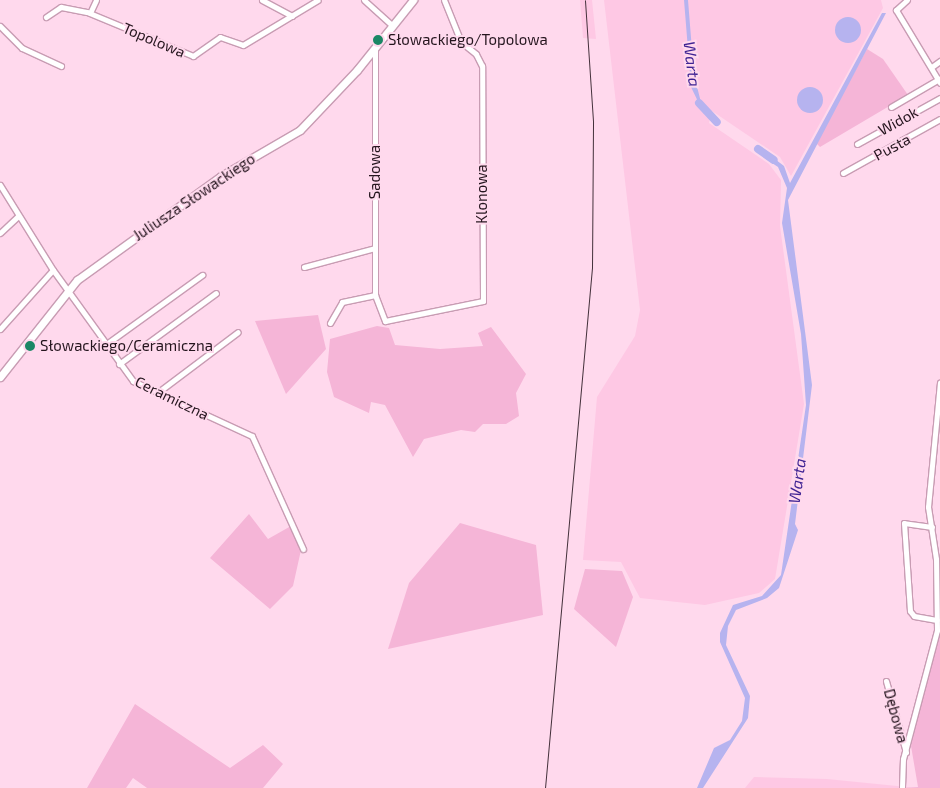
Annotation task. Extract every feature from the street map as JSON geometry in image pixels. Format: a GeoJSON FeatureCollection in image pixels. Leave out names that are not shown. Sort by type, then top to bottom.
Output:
{"type":"FeatureCollection","features":[{"type":"Feature","properties":{"kind":"street"},"geometry":{"type":"LineString","coordinates":[[90,13],[96,0]]}},
{"type":"Feature","properties":{"kind":"street"},"geometry":{"type":"LineString","coordinates":[[262,0],[292,16]]}},
{"type":"Feature","properties":{"kind":"street","name":"Topolowa"},"geometry":{"type":"LineString","coordinates":[[46,16],[60,7],[90,13],[193,56],[220,37],[243,45],[318,0]]}},
{"type":"Feature","properties":{"kind":"street"},"geometry":{"type":"LineString","coordinates":[[364,0],[393,26]]}},
{"type":"Feature","properties":{"kind":"street","name":"Juliusza Słowackiego"},"geometry":{"type":"LineString","coordinates":[[0,377],[68,290],[209,184],[300,130],[375,49],[413,0]]}},
{"type":"Feature","properties":{"kind":"street","name":"Klonowa"},"geometry":{"type":"LineString","coordinates":[[385,321],[483,301],[482,66],[476,54],[461,42],[444,0]]}},
{"type":"Feature","properties":{"kind":"street"},"geometry":{"type":"LineString","coordinates":[[890,107],[940,81],[933,66],[896,10],[907,0]]}},
{"type":"Feature","properties":{"kind":"street"},"geometry":{"type":"LineString","coordinates":[[0,26],[22,48],[61,66]]}},
{"type":"Feature","properties":{"kind":"street","name":"Sadowa"},"geometry":{"type":"LineString","coordinates":[[375,49],[375,295],[385,321]]}},
{"type":"Feature","properties":{"kind":"street"},"geometry":{"type":"LineString","coordinates":[[933,66],[940,61]]}},
{"type":"Feature","properties":{"kind":"street","name":"Widok"},"geometry":{"type":"LineString","coordinates":[[857,144],[940,98]]}},
{"type":"Feature","properties":{"kind":"street","name":"Pusta"},"geometry":{"type":"LineString","coordinates":[[843,173],[940,119]]}},
{"type":"Feature","properties":{"kind":"street","name":"Ceramiczna"},"geometry":{"type":"LineString","coordinates":[[0,185],[53,270],[133,382],[252,436],[303,549]]}},
{"type":"Feature","properties":{"kind":"street"},"geometry":{"type":"LineString","coordinates":[[0,233],[18,216]]}},
{"type":"Feature","properties":{"kind":"street"},"geometry":{"type":"LineString","coordinates":[[304,267],[375,248]]}},
{"type":"Feature","properties":{"kind":"street"},"geometry":{"type":"LineString","coordinates":[[0,329],[53,270]]}},
{"type":"Feature","properties":{"kind":"street"},"geometry":{"type":"LineString","coordinates":[[105,345],[202,275]]}},
{"type":"Feature","properties":{"kind":"street"},"geometry":{"type":"LineString","coordinates":[[119,364],[216,293]]}},
{"type":"Feature","properties":{"kind":"street"},"geometry":{"type":"LineString","coordinates":[[330,323],[342,302],[375,295]]}},
{"type":"Feature","properties":{"kind":"street"},"geometry":{"type":"LineString","coordinates":[[158,393],[238,332]]}},
{"type":"Feature","properties":{"kind":"street"},"geometry":{"type":"LineString","coordinates":[[902,787],[906,752],[937,620],[932,527],[928,507],[940,383]]}},
{"type":"Feature","properties":{"kind":"street"},"geometry":{"type":"LineString","coordinates":[[932,527],[904,523],[910,611],[914,616],[937,620]]}},
{"type":"Feature","properties":{"kind":"street","name":"Dębowa"},"geometry":{"type":"LineString","coordinates":[[886,681],[906,752]]}},
{"type":"Feature","properties":{"kind":"shaded area"},"geometry":{"type":"Polygon","coordinates":[[[580,0],[592,0],[596,39],[583,38],[580,0]]]}},
{"type":"Feature","properties":{"kind":"shaded area"},"geometry":{"type":"Polygon","coordinates":[[[604,0],[881,0],[883,8],[791,176],[780,157],[712,111],[709,123],[769,164],[781,180],[780,226],[804,404],[775,579],[759,593],[705,605],[640,598],[621,562],[583,560],[597,397],[635,336],[640,310],[604,0]]]}},
{"type":"Feature","properties":{"kind":"shaded area"},"geometry":{"type":"Polygon","coordinates":[[[867,49],[883,59],[908,95],[820,147],[816,143],[867,49]]]}},
{"type":"Feature","properties":{"kind":"shaded area"},"geometry":{"type":"Polygon","coordinates":[[[318,315],[326,349],[286,394],[255,321],[318,315]]]}},
{"type":"Feature","properties":{"kind":"shaded area"},"geometry":{"type":"Polygon","coordinates":[[[377,326],[389,328],[395,345],[440,349],[483,346],[478,333],[491,327],[526,374],[516,393],[519,416],[506,424],[483,424],[475,432],[461,430],[424,439],[413,457],[385,405],[371,402],[369,413],[334,397],[327,372],[330,339],[377,326]]]}},
{"type":"Feature","properties":{"kind":"shaded area"},"geometry":{"type":"Polygon","coordinates":[[[249,514],[268,539],[291,526],[301,550],[293,586],[270,609],[210,558],[249,514]]]}},
{"type":"Feature","properties":{"kind":"shaded area"},"geometry":{"type":"Polygon","coordinates":[[[460,523],[536,545],[543,615],[388,649],[409,583],[460,523]]]}},
{"type":"Feature","properties":{"kind":"shaded area"},"geometry":{"type":"Polygon","coordinates":[[[940,555],[940,788],[905,788],[918,787],[911,746],[939,631],[940,555]]]}},
{"type":"Feature","properties":{"kind":"shaded area"},"geometry":{"type":"Polygon","coordinates":[[[585,569],[622,571],[633,597],[616,647],[574,609],[585,569]]]}},
{"type":"Feature","properties":{"kind":"shaded area"},"geometry":{"type":"Polygon","coordinates":[[[135,704],[230,768],[263,745],[283,764],[263,788],[147,788],[133,778],[126,788],[87,788],[135,704]]]}},
{"type":"Feature","properties":{"kind":"shaded area"},"geometry":{"type":"Polygon","coordinates":[[[754,777],[827,779],[917,788],[745,788],[754,777]]]}},
{"type":"Feature","properties":{"kind":"water"},"geometry":{"type":"Polygon","coordinates":[[[684,0],[688,0],[694,75],[704,114],[691,87],[684,0]]]}},
{"type":"Feature","properties":{"kind":"water"},"geometry":{"type":"Polygon","coordinates":[[[882,13],[886,13],[788,200],[812,385],[795,524],[798,530],[779,588],[767,598],[736,610],[728,626],[726,645],[750,696],[748,718],[703,788],[697,788],[714,748],[730,740],[742,721],[745,698],[720,642],[720,633],[733,605],[762,596],[781,575],[806,405],[801,334],[782,223],[787,188],[778,167],[766,159],[767,153],[784,166],[790,183],[882,13]]]}},
{"type":"Feature","properties":{"kind":"water"},"geometry":{"type":"Polygon","coordinates":[[[848,17],[857,21],[861,30],[857,39],[848,43],[839,39],[835,30],[839,21],[848,17]]]}},
{"type":"Feature","properties":{"kind":"water"},"geometry":{"type":"Polygon","coordinates":[[[810,87],[819,91],[823,100],[819,109],[810,113],[801,109],[797,100],[801,91],[810,87]]]}},
{"type":"Feature","properties":{"kind":"waterway","name":"Warta"},"geometry":{"type":"LineString","coordinates":[[699,103],[717,122]]}},
{"type":"Feature","properties":{"kind":"waterway","name":"Warta"},"geometry":{"type":"LineString","coordinates":[[758,149],[774,160]]}},
{"type":"Feature","properties":{"kind":"railway"},"geometry":{"type":"LineString","coordinates":[[545,788],[592,268],[593,121],[585,0]]}},
{"type":"Feature","properties":{"kind":"place","name":"Słowackiego/Topolowa"},"geometry":{"type":"Point","coordinates":[378,40]}},
{"type":"Feature","properties":{"kind":"place","name":"Słowackiego/Ceramiczna"},"geometry":{"type":"Point","coordinates":[30,346]}}]}
